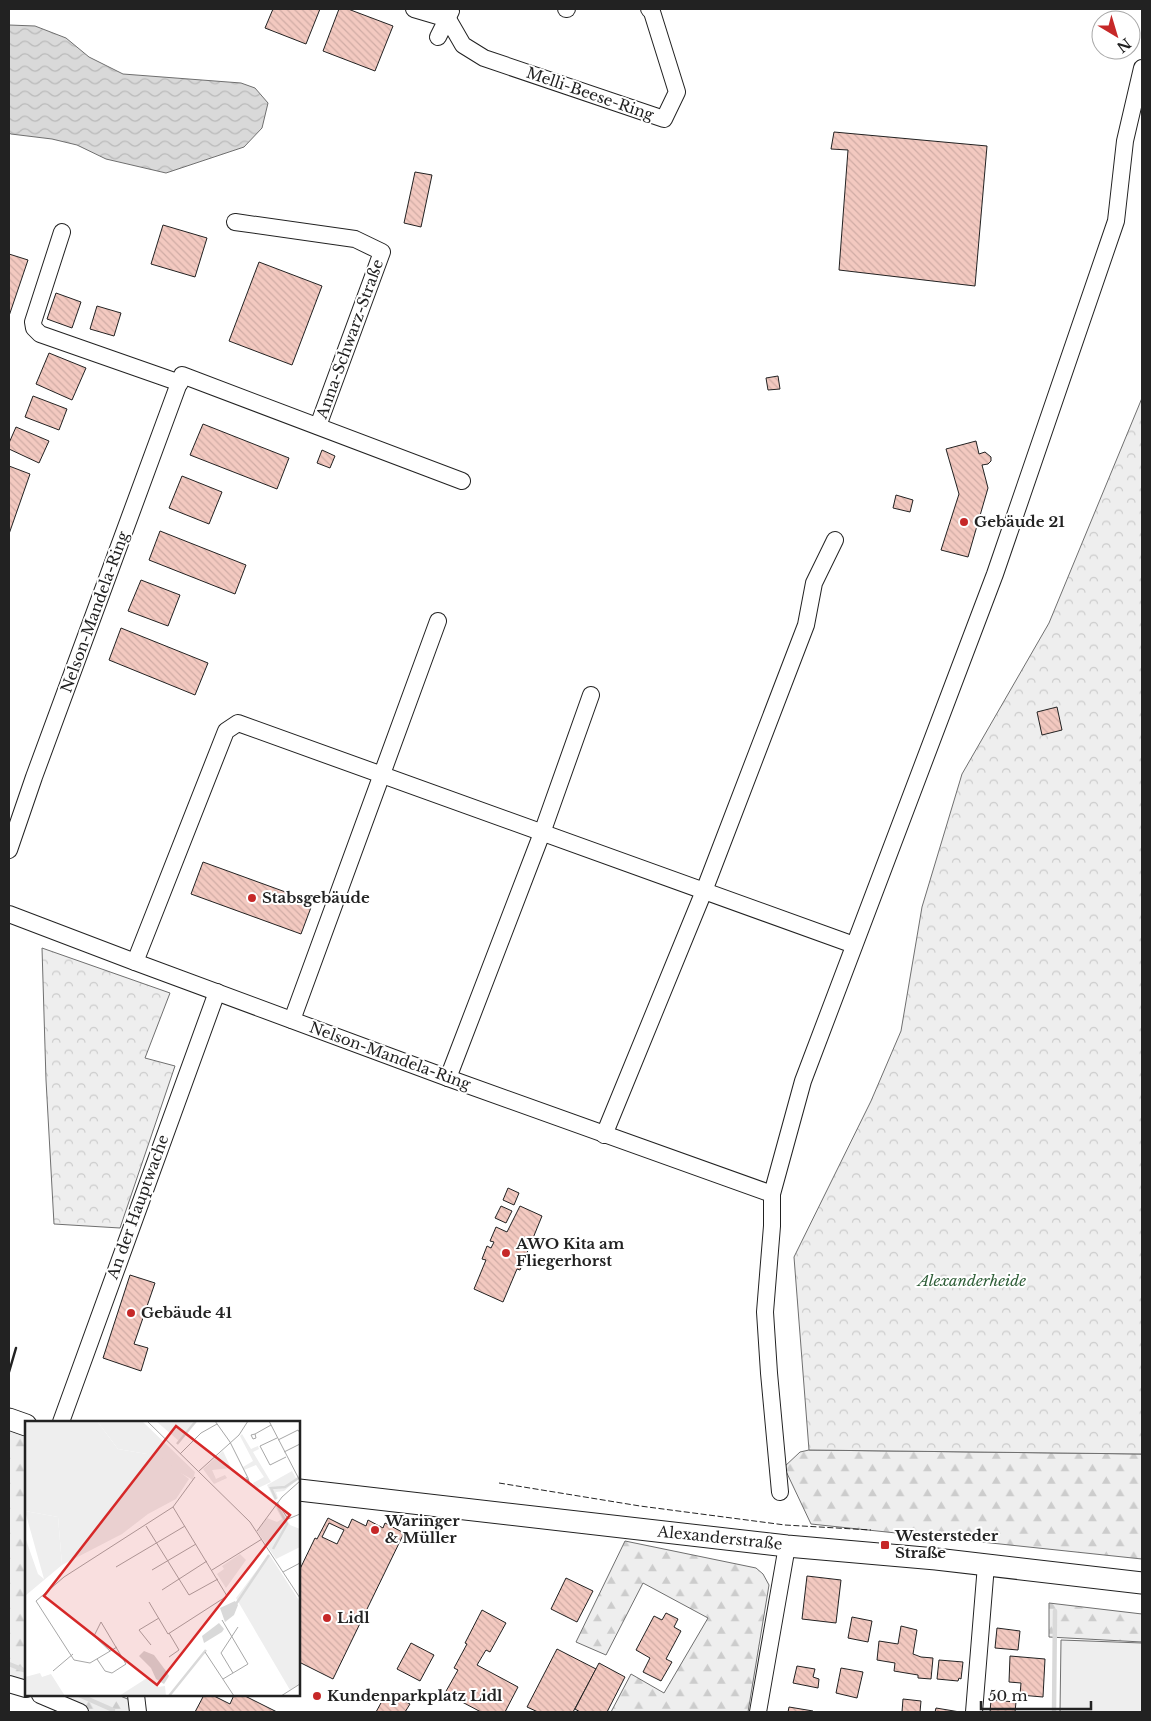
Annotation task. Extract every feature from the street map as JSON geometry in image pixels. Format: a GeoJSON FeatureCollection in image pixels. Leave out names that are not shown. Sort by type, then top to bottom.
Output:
{"type":"FeatureCollection","features":[{"type":"Feature","properties":{"kind":"main road"},"geometry":{"type":"LineString","coordinates":[[9,1419],[25,1425]]}},
{"type":"Feature","properties":{"kind":"main road","name":"Alexanderstraße"},"geometry":{"type":"LineString","coordinates":[[300,1490],[787,1546],[986,1565],[1142,1583]]}},
{"type":"Feature","properties":{"kind":"street"},"geometry":{"type":"LineString","coordinates":[[414,9],[450,14],[438,38]]}},
{"type":"Feature","properties":{"kind":"street","name":"Melli-Beese-Ring"},"geometry":{"type":"LineString","coordinates":[[450,14],[463,45],[484,58],[664,119],[677,92],[652,12],[648,9]]}},
{"type":"Feature","properties":{"kind":"street"},"geometry":{"type":"LineString","coordinates":[[780,1492],[765,1312],[772,1226],[772,1194],[803,1082],[995,574],[1116,221],[1125,142],[1142,68]]}},
{"type":"Feature","properties":{"kind":"street","name":"Anna-Schwarz-Straße"},"geometry":{"type":"LineString","coordinates":[[235,222],[355,239],[382,252],[318,426]]}},
{"type":"Feature","properties":{"kind":"street"},"geometry":{"type":"LineString","coordinates":[[62,232],[33,322],[34,328],[40,334],[181,379],[318,426],[462,480]]}},
{"type":"Feature","properties":{"kind":"street","name":"Nelson-Mandela-Ring"},"geometry":{"type":"LineString","coordinates":[[9,850],[181,379]]}},
{"type":"Feature","properties":{"kind":"street"},"geometry":{"type":"LineString","coordinates":[[604,1135],[704,891],[806,624],[814,583],[835,540]]}},
{"type":"Feature","properties":{"kind":"street"},"geometry":{"type":"LineString","coordinates":[[292,1020],[438,621]]}},
{"type":"Feature","properties":{"kind":"street"},"geometry":{"type":"LineString","coordinates":[[448,1078],[542,833],[591,695]]}},
{"type":"Feature","properties":{"kind":"street"},"geometry":{"type":"LineString","coordinates":[[135,962],[226,731],[238,723],[854,945]]}},
{"type":"Feature","properties":{"kind":"street","name":"Nelson-Mandela-Ring"},"geometry":{"type":"LineString","coordinates":[[9,914],[448,1078],[772,1194]]}},
{"type":"Feature","properties":{"kind":"street","name":"An der Hauptwache"},"geometry":{"type":"LineString","coordinates":[[61,1421],[216,992]]}},
{"type":"Feature","properties":{"kind":"street"},"geometry":{"type":"LineString","coordinates":[[758,1712],[787,1546]]}},
{"type":"Feature","properties":{"kind":"street"},"geometry":{"type":"LineString","coordinates":[[974,1712],[986,1565]]}},
{"type":"Feature","properties":{"kind":"street"},"geometry":{"type":"LineString","coordinates":[[9,1684],[25,1688]]}},
{"type":"Feature","properties":{"kind":"street"},"geometry":{"type":"LineString","coordinates":[[42,1696],[80,1712]]}},
{"type":"Feature","properties":{"kind":"street"},"geometry":{"type":"LineString","coordinates":[[136,1696],[138,1712]]}},
{"type":"Feature","properties":{"kind":"green space","name":"Alexanderheide"},"geometry":{"type":"Polygon","coordinates":[[[1142,398],[1142,1454],[809,1450],[794,1257],[871,1101],[901,1031],[922,907],[962,774],[1049,623],[1142,398]]]}},
{"type":"Feature","properties":{"kind":"green space"},"geometry":{"type":"Polygon","coordinates":[[[42,948],[170,993],[145,1058],[175,1066],[120,1228],[54,1224],[46,1080],[42,948]]]}},
{"type":"Feature","properties":{"kind":"green space"},"geometry":{"type":"Polygon","coordinates":[[[9,1420],[25,1425],[25,1689],[9,1685],[9,1420]]]}},
{"type":"Feature","properties":{"kind":"green space"},"geometry":{"type":"Polygon","coordinates":[[[809,1450],[1142,1454],[1142,1559],[811,1524],[784,1467],[800,1452],[809,1450]]]}},
{"type":"Feature","properties":{"kind":"green space"},"geometry":{"type":"Polygon","coordinates":[[[625,1541],[756,1568],[763,1574],[769,1585],[748,1712],[611,1712],[631,1674],[664,1693],[708,1618],[643,1583],[606,1655],[576,1642],[625,1541]]]}},
{"type":"Feature","properties":{"kind":"green space"},"geometry":{"type":"Polygon","coordinates":[[[1049,1603],[1142,1614],[1142,1642],[1049,1637],[1049,1603]]]}},
{"type":"Feature","properties":{"kind":"green space"},"geometry":{"type":"Polygon","coordinates":[[[1061,1640],[1142,1643],[1142,1712],[1060,1712],[1061,1640]]]}},
{"type":"Feature","properties":{"kind":"green space"},"geometry":{"type":"Polygon","coordinates":[[[41,1696],[120,1696],[137,1703],[138,1712],[79,1712],[41,1696]]]}},
{"type":"Feature","properties":{"kind":"water"},"geometry":{"type":"Polygon","coordinates":[[[9,25],[35,26],[66,38],[89,57],[123,74],[241,83],[255,88],[268,103],[262,128],[244,147],[166,173],[106,159],[77,145],[52,139],[11,134],[9,133],[9,25]]]}},
{"type":"Feature","properties":{"kind":"building"},"geometry":{"type":"Polygon","coordinates":[[[273,9],[320,9],[306,44],[265,28],[273,9]]]}},
{"type":"Feature","properties":{"kind":"building"},"geometry":{"type":"Polygon","coordinates":[[[339,9],[348,9],[393,26],[375,71],[323,51],[339,9]]]}},
{"type":"Feature","properties":{"kind":"building"},"geometry":{"type":"Polygon","coordinates":[[[834,132],[987,146],[975,286],[839,270],[848,150],[831,149],[834,132]]]}},
{"type":"Feature","properties":{"kind":"building"},"geometry":{"type":"Polygon","coordinates":[[[415,172],[432,175],[421,227],[404,223],[415,172]]]}},
{"type":"Feature","properties":{"kind":"building"},"geometry":{"type":"Polygon","coordinates":[[[163,225],[207,238],[195,277],[151,264],[163,225]]]}},
{"type":"Feature","properties":{"kind":"building"},"geometry":{"type":"Polygon","coordinates":[[[9,254],[28,260],[9,316],[9,254]]]}},
{"type":"Feature","properties":{"kind":"building"},"geometry":{"type":"Polygon","coordinates":[[[259,262],[322,286],[292,365],[229,341],[259,262]]]}},
{"type":"Feature","properties":{"kind":"building"},"geometry":{"type":"Polygon","coordinates":[[[56,293],[81,302],[72,328],[47,319],[56,293]]]}},
{"type":"Feature","properties":{"kind":"building"},"geometry":{"type":"Polygon","coordinates":[[[97,306],[121,313],[114,336],[90,329],[97,306]]]}},
{"type":"Feature","properties":{"kind":"building"},"geometry":{"type":"Polygon","coordinates":[[[49,353],[86,368],[72,400],[36,384],[49,353]]]}},
{"type":"Feature","properties":{"kind":"building"},"geometry":{"type":"Polygon","coordinates":[[[778,376],[780,389],[768,390],[766,378],[778,376]]]}},
{"type":"Feature","properties":{"kind":"building"},"geometry":{"type":"Polygon","coordinates":[[[33,396],[67,409],[59,430],[25,417],[33,396]]]}},
{"type":"Feature","properties":{"kind":"building"},"geometry":{"type":"Polygon","coordinates":[[[203,424],[289,458],[277,489],[190,455],[203,424]]]}},
{"type":"Feature","properties":{"kind":"building"},"geometry":{"type":"Polygon","coordinates":[[[16,427],[49,441],[39,463],[9,449],[9,443],[16,427]]]}},
{"type":"Feature","properties":{"kind":"building","name":"Gebäude 21"},"geometry":{"type":"Polygon","coordinates":[[[976,441],[979,454],[985,452],[991,457],[991,461],[988,464],[982,465],[988,488],[968,557],[941,550],[959,494],[946,449],[976,441]]]}},
{"type":"Feature","properties":{"kind":"building"},"geometry":{"type":"Polygon","coordinates":[[[322,450],[335,456],[330,468],[317,463],[322,450]]]}},
{"type":"Feature","properties":{"kind":"building"},"geometry":{"type":"Polygon","coordinates":[[[9,466],[30,474],[9,534],[9,466]]]}},
{"type":"Feature","properties":{"kind":"building"},"geometry":{"type":"Polygon","coordinates":[[[182,476],[222,492],[209,524],[169,508],[182,476]]]}},
{"type":"Feature","properties":{"kind":"building"},"geometry":{"type":"Polygon","coordinates":[[[896,495],[913,500],[910,512],[893,508],[896,495]]]}},
{"type":"Feature","properties":{"kind":"building"},"geometry":{"type":"Polygon","coordinates":[[[160,531],[246,565],[235,594],[149,560],[160,531]]]}},
{"type":"Feature","properties":{"kind":"building"},"geometry":{"type":"Polygon","coordinates":[[[141,580],[180,595],[168,626],[128,611],[141,580]]]}},
{"type":"Feature","properties":{"kind":"building"},"geometry":{"type":"Polygon","coordinates":[[[121,628],[208,663],[195,695],[109,660],[121,628]]]}},
{"type":"Feature","properties":{"kind":"building"},"geometry":{"type":"Polygon","coordinates":[[[1057,707],[1062,730],[1042,735],[1037,712],[1057,707]]]}},
{"type":"Feature","properties":{"kind":"building","name":"Stabsgebäude"},"geometry":{"type":"Polygon","coordinates":[[[203,862],[313,902],[301,934],[191,894],[203,862]]]}},
{"type":"Feature","properties":{"kind":"building"},"geometry":{"type":"Polygon","coordinates":[[[508,1188],[519,1193],[514,1205],[503,1200],[508,1188]]]}},
{"type":"Feature","properties":{"kind":"building"},"geometry":{"type":"Polygon","coordinates":[[[501,1206],[512,1211],[506,1223],[495,1218],[501,1206]]]}},
{"type":"Feature","properties":{"kind":"building","name":"AWO Kita am Fliegerhorst"},"geometry":{"type":"Polygon","coordinates":[[[520,1206],[542,1216],[520,1270],[517,1269],[503,1302],[474,1289],[486,1260],[482,1259],[487,1246],[491,1248],[494,1242],[490,1241],[496,1227],[507,1232],[520,1206]]]}},
{"type":"Feature","properties":{"kind":"building","name":"Gebäude 41"},"geometry":{"type":"Polygon","coordinates":[[[130,1275],[155,1283],[134,1344],[148,1348],[141,1371],[103,1358],[130,1275]]]}},
{"type":"Feature","properties":{"kind":"building"},"geometry":{"type":"Polygon","coordinates":[[[328,1518],[348,1528],[352,1519],[366,1526],[368,1520],[383,1528],[385,1523],[404,1533],[333,1679],[300,1662],[300,1569],[315,1538],[317,1539],[328,1518]],[[329,1523],[322,1537],[337,1544],[344,1530],[329,1523]]]}},
{"type":"Feature","properties":{"kind":"building"},"geometry":{"type":"Polygon","coordinates":[[[807,1576],[841,1580],[836,1623],[802,1619],[807,1576]]]}},
{"type":"Feature","properties":{"kind":"building"},"geometry":{"type":"Polygon","coordinates":[[[566,1578],[593,1591],[577,1622],[551,1609],[566,1578]]]}},
{"type":"Feature","properties":{"kind":"building"},"geometry":{"type":"Polygon","coordinates":[[[482,1610],[506,1623],[490,1652],[486,1650],[477,1665],[518,1687],[505,1712],[481,1712],[445,1693],[458,1670],[454,1668],[482,1610]]]}},
{"type":"Feature","properties":{"kind":"building"},"geometry":{"type":"Polygon","coordinates":[[[666,1613],[678,1619],[674,1627],[681,1631],[666,1659],[672,1662],[661,1681],[643,1672],[650,1658],[636,1650],[654,1616],[662,1620],[666,1613]]]}},
{"type":"Feature","properties":{"kind":"building"},"geometry":{"type":"Polygon","coordinates":[[[852,1617],[872,1621],[868,1642],[848,1638],[852,1617]]]}},
{"type":"Feature","properties":{"kind":"building"},"geometry":{"type":"Polygon","coordinates":[[[901,1626],[917,1630],[913,1654],[933,1658],[931,1679],[918,1678],[918,1675],[894,1671],[895,1663],[877,1660],[879,1641],[898,1644],[901,1626]]]}},
{"type":"Feature","properties":{"kind":"building"},"geometry":{"type":"Polygon","coordinates":[[[997,1628],[1020,1631],[1018,1650],[995,1648],[997,1628]]]}},
{"type":"Feature","properties":{"kind":"building"},"geometry":{"type":"Polygon","coordinates":[[[411,1643],[434,1655],[420,1681],[397,1669],[411,1643]]]}},
{"type":"Feature","properties":{"kind":"building"},"geometry":{"type":"Polygon","coordinates":[[[557,1649],[596,1669],[573,1712],[538,1712],[527,1707],[557,1649]]]}},
{"type":"Feature","properties":{"kind":"building"},"geometry":{"type":"Polygon","coordinates":[[[1010,1656],[1045,1659],[1043,1697],[1020,1695],[1021,1683],[1009,1682],[1010,1656]]]}},
{"type":"Feature","properties":{"kind":"building"},"geometry":{"type":"Polygon","coordinates":[[[939,1660],[963,1662],[961,1679],[959,1678],[958,1681],[937,1679],[939,1660]]]}},
{"type":"Feature","properties":{"kind":"building"},"geometry":{"type":"Polygon","coordinates":[[[599,1663],[625,1677],[607,1712],[580,1712],[575,1709],[599,1663]]]}},
{"type":"Feature","properties":{"kind":"building"},"geometry":{"type":"Polygon","coordinates":[[[797,1666],[815,1669],[813,1677],[819,1679],[818,1688],[793,1683],[797,1666]]]}},
{"type":"Feature","properties":{"kind":"building"},"geometry":{"type":"Polygon","coordinates":[[[841,1668],[863,1672],[857,1698],[836,1693],[841,1668]]]}},
{"type":"Feature","properties":{"kind":"building"},"geometry":{"type":"Polygon","coordinates":[[[387,1692],[410,1704],[405,1712],[376,1712],[387,1692]]]}},
{"type":"Feature","properties":{"kind":"building"},"geometry":{"type":"Polygon","coordinates":[[[203,1696],[214,1696],[230,1704],[234,1696],[245,1696],[277,1712],[195,1712],[203,1696]]]}},
{"type":"Feature","properties":{"kind":"building"},"geometry":{"type":"Polygon","coordinates":[[[903,1699],[921,1701],[920,1712],[902,1712],[903,1699]]]}},
{"type":"Feature","properties":{"kind":"building"},"geometry":{"type":"Polygon","coordinates":[[[991,1700],[1016,1702],[1015,1712],[990,1712],[991,1700]]]}},
{"type":"Feature","properties":{"kind":"building"},"geometry":{"type":"Polygon","coordinates":[[[789,1707],[813,1711],[813,1712],[788,1712],[789,1707]]]}},
{"type":"Feature","properties":{"kind":"building"},"geometry":{"type":"Polygon","coordinates":[[[936,1708],[960,1712],[935,1712],[936,1708]]]}},
{"type":"Feature","properties":{"kind":"waterway"},"geometry":{"type":"LineString","coordinates":[[1054,1712],[1055,1611]]}},
{"type":"Feature","properties":{"kind":"waterway"},"geometry":{"type":"LineString","coordinates":[[9,1664],[25,1671]]}},
{"type":"Feature","properties":{"kind":"waterway"},"geometry":{"type":"LineString","coordinates":[[81,1696],[113,1710]]}},
{"type":"Feature","properties":{"kind":"fence"},"geometry":{"type":"LineString","coordinates":[[499,1483],[640,1506],[785,1525],[871,1530]]}},
{"type":"Feature","properties":{"kind":"wall"},"geometry":{"type":"LineString","coordinates":[[9,1372],[16,1348]]}},
{"type":"Feature","properties":{"kind":"place","name":"Gebäude 21"},"geometry":{"type":"Point","coordinates":[964,522]}},
{"type":"Feature","properties":{"kind":"place","name":"Stabsgebäude"},"geometry":{"type":"Point","coordinates":[252,898]}},
{"type":"Feature","properties":{"kind":"place","name":"AWO Kita am Fliegerhorst"},"geometry":{"type":"Point","coordinates":[506,1253]}},
{"type":"Feature","properties":{"kind":"place","name":"Gebäude 41"},"geometry":{"type":"Point","coordinates":[131,1313]}},
{"type":"Feature","properties":{"kind":"place","name":"Waringer & Müller"},"geometry":{"type":"Point","coordinates":[375,1530]}},
{"type":"Feature","properties":{"kind":"place","name":"Westersteder Straße"},"geometry":{"type":"Point","coordinates":[885,1545]}},
{"type":"Feature","properties":{"kind":"place","name":"Lidl"},"geometry":{"type":"Point","coordinates":[327,1618]}},
{"type":"Feature","properties":{"kind":"place","name":"Kundenparkplatz Lidl"},"geometry":{"type":"Point","coordinates":[317,1696]}}]}
